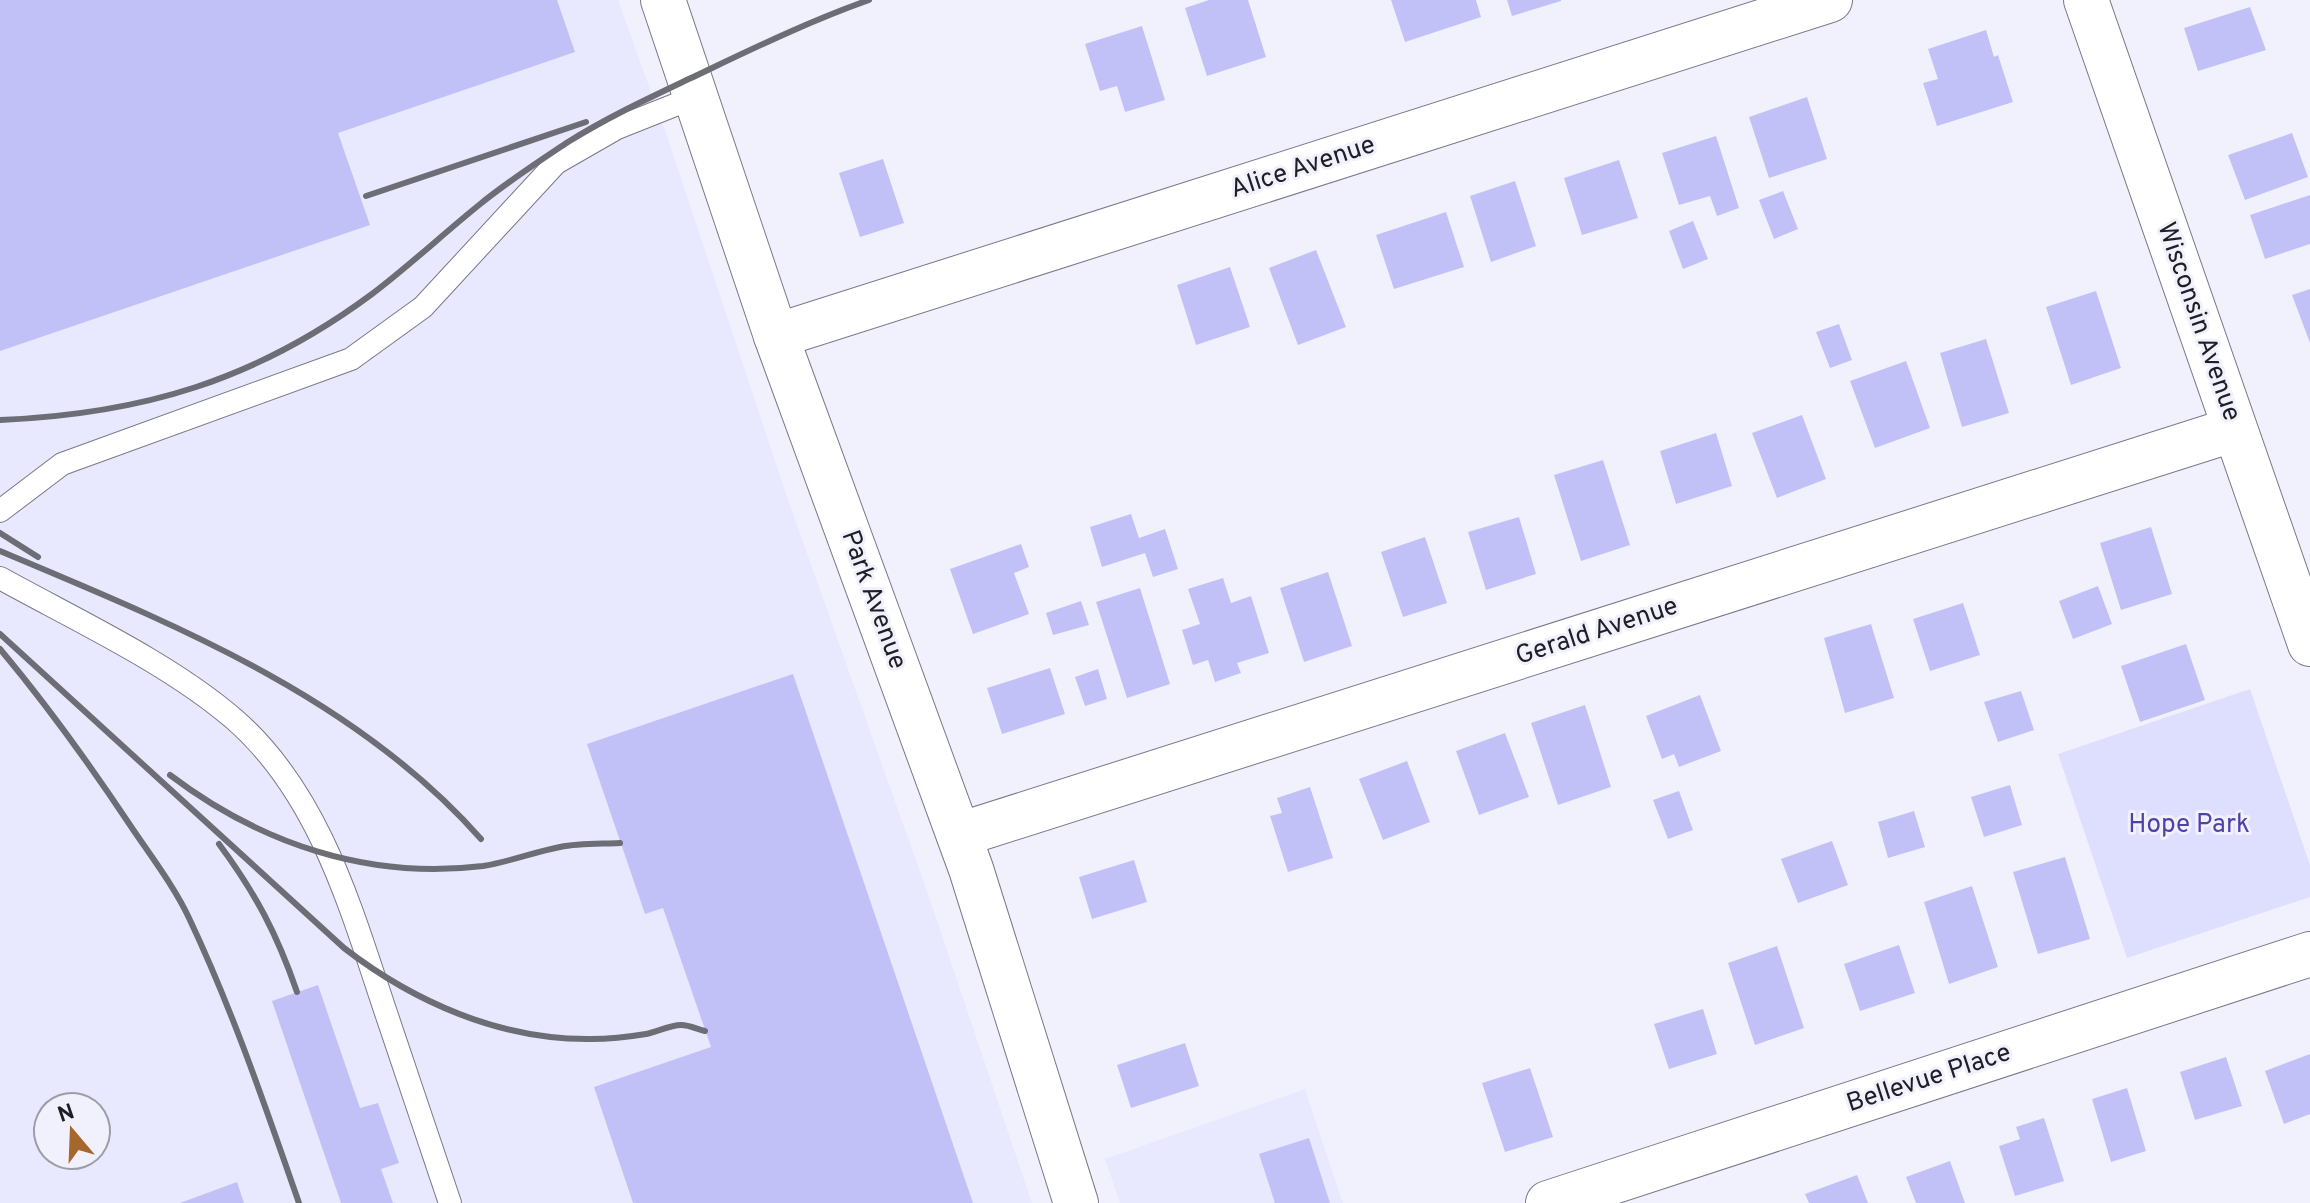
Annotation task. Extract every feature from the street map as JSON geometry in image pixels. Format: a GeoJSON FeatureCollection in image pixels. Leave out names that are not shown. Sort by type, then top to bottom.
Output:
{"type":"FeatureCollection","features":[{"type":"Feature","properties":{"kind":"street","name":"Park Avenue"},"geometry":{"type":"LineString","coordinates":[[663,0],[776,336],[959,835],[1076,1203]]}},
{"type":"Feature","properties":{"kind":"street","name":"Alice Avenue"},"geometry":{"type":"LineString","coordinates":[[776,336],[1830,0]]}},
{"type":"Feature","properties":{"kind":"street","name":"Wisconsin Avenue"},"geometry":{"type":"LineString","coordinates":[[2086,0],[2310,644]]}},
{"type":"Feature","properties":{"kind":"street","name":"Gerald Avenue"},"geometry":{"type":"LineString","coordinates":[[959,835],[2235,429]]}},
{"type":"Feature","properties":{"kind":"street","name":"Bellevue Place"},"geometry":{"type":"LineString","coordinates":[[1548,1203],[2310,954]]}},
{"type":"Feature","properties":{"kind":"lane"},"geometry":{"type":"LineString","coordinates":[[0,511],[62,464],[351,359],[423,307],[556,163],[617,128],[695,97]]}},
{"type":"Feature","properties":{"kind":"lane"},"geometry":{"type":"LineString","coordinates":[[0,578],[199,692],[235,720],[266,752],[302,802],[330,856],[372,970],[450,1203]]}},
{"type":"Feature","properties":{"kind":"shaded area"},"geometry":{"type":"Polygon","coordinates":[[[0,0],[618,0],[1032,1203],[0,1203],[0,0]]]}},
{"type":"Feature","properties":{"kind":"shaded area"},"geometry":{"type":"Polygon","coordinates":[[[1305,1089],[1343,1203],[1120,1203],[1105,1159],[1305,1089]]]}},
{"type":"Feature","properties":{"kind":"green space","name":"Hope Park"},"geometry":{"type":"Polygon","coordinates":[[[2250,689],[2310,865],[2310,897],[2127,958],[2058,754],[2250,689]]]}},
{"type":"Feature","properties":{"kind":"building"},"geometry":{"type":"Polygon","coordinates":[[[0,0],[557,0],[575,52],[338,133],[370,225],[0,351],[0,0]]]}},
{"type":"Feature","properties":{"kind":"building"},"geometry":{"type":"Polygon","coordinates":[[[1209,0],[1248,0],[1266,57],[1207,76],[1185,8],[1209,0]]]}},
{"type":"Feature","properties":{"kind":"building"},"geometry":{"type":"Polygon","coordinates":[[[1391,0],[1476,0],[1481,17],[1405,42],[1391,0]]]}},
{"type":"Feature","properties":{"kind":"building"},"geometry":{"type":"Polygon","coordinates":[[[1507,0],[1561,0],[1561,1],[1512,16],[1507,0]]]}},
{"type":"Feature","properties":{"kind":"building"},"geometry":{"type":"Polygon","coordinates":[[[2250,7],[2266,50],[2198,71],[2184,28],[2250,7]]]}},
{"type":"Feature","properties":{"kind":"building"},"geometry":{"type":"Polygon","coordinates":[[[1142,26],[1165,100],[1125,112],[1117,86],[1100,91],[1085,44],[1142,26]]]}},
{"type":"Feature","properties":{"kind":"building"},"geometry":{"type":"Polygon","coordinates":[[[1986,30],[1994,57],[1998,55],[2013,102],[1937,126],[1923,83],[1938,79],[1928,49],[1986,30]]]}},
{"type":"Feature","properties":{"kind":"building"},"geometry":{"type":"Polygon","coordinates":[[[1807,97],[1827,159],[1769,178],[1749,117],[1807,97]]]}},
{"type":"Feature","properties":{"kind":"building"},"geometry":{"type":"Polygon","coordinates":[[[2292,133],[2308,177],[2245,200],[2228,155],[2292,133]]]}},
{"type":"Feature","properties":{"kind":"building"},"geometry":{"type":"Polygon","coordinates":[[[1716,136],[1739,208],[1717,216],[1710,196],[1679,205],[1662,153],[1716,136]]]}},
{"type":"Feature","properties":{"kind":"building"},"geometry":{"type":"Polygon","coordinates":[[[883,159],[904,223],[860,237],[839,173],[883,159]]]}},
{"type":"Feature","properties":{"kind":"building"},"geometry":{"type":"Polygon","coordinates":[[[1619,160],[1638,218],[1582,235],[1564,178],[1619,160]]]}},
{"type":"Feature","properties":{"kind":"building"},"geometry":{"type":"Polygon","coordinates":[[[1515,181],[1536,246],[1491,262],[1470,196],[1515,181]]]}},
{"type":"Feature","properties":{"kind":"building"},"geometry":{"type":"Polygon","coordinates":[[[1783,191],[1798,229],[1774,239],[1759,200],[1783,191]]]}},
{"type":"Feature","properties":{"kind":"building"},"geometry":{"type":"Polygon","coordinates":[[[2310,195],[2310,244],[2265,259],[2250,215],[2310,195]]]}},
{"type":"Feature","properties":{"kind":"building"},"geometry":{"type":"Polygon","coordinates":[[[1446,212],[1464,267],[1394,289],[1376,235],[1446,212]]]}},
{"type":"Feature","properties":{"kind":"building"},"geometry":{"type":"Polygon","coordinates":[[[1693,221],[1708,259],[1683,269],[1669,231],[1693,221]]]}},
{"type":"Feature","properties":{"kind":"building"},"geometry":{"type":"Polygon","coordinates":[[[1316,250],[1346,327],[1298,345],[1269,268],[1316,250]]]}},
{"type":"Feature","properties":{"kind":"building"},"geometry":{"type":"Polygon","coordinates":[[[1230,267],[1250,327],[1196,345],[1177,285],[1230,267]]]}},
{"type":"Feature","properties":{"kind":"building"},"geometry":{"type":"Polygon","coordinates":[[[2310,289],[2310,343],[2292,295],[2310,289]]]}},
{"type":"Feature","properties":{"kind":"building"},"geometry":{"type":"Polygon","coordinates":[[[2096,291],[2121,368],[2071,385],[2046,307],[2096,291]]]}},
{"type":"Feature","properties":{"kind":"building"},"geometry":{"type":"Polygon","coordinates":[[[1839,324],[1852,360],[1830,368],[1816,332],[1839,324]]]}},
{"type":"Feature","properties":{"kind":"building"},"geometry":{"type":"Polygon","coordinates":[[[1986,339],[2009,413],[1962,427],[1940,353],[1986,339]]]}},
{"type":"Feature","properties":{"kind":"building"},"geometry":{"type":"Polygon","coordinates":[[[1906,361],[1930,428],[1875,448],[1850,381],[1906,361]]]}},
{"type":"Feature","properties":{"kind":"building"},"geometry":{"type":"Polygon","coordinates":[[[1802,415],[1826,479],[1777,498],[1752,433],[1802,415]]]}},
{"type":"Feature","properties":{"kind":"building"},"geometry":{"type":"Polygon","coordinates":[[[1716,433],[1732,486],[1676,504],[1660,451],[1716,433]]]}},
{"type":"Feature","properties":{"kind":"building"},"geometry":{"type":"Polygon","coordinates":[[[1603,460],[1630,545],[1581,561],[1554,475],[1603,460]]]}},
{"type":"Feature","properties":{"kind":"building"},"geometry":{"type":"Polygon","coordinates":[[[1131,514],[1139,538],[1165,529],[1178,569],[1153,577],[1145,553],[1102,567],[1090,527],[1131,514]]]}},
{"type":"Feature","properties":{"kind":"building"},"geometry":{"type":"Polygon","coordinates":[[[1519,517],[1536,574],[1486,590],[1468,532],[1519,517]]]}},
{"type":"Feature","properties":{"kind":"building"},"geometry":{"type":"Polygon","coordinates":[[[2151,527],[2172,594],[2121,610],[2100,543],[2151,527]]]}},
{"type":"Feature","properties":{"kind":"building"},"geometry":{"type":"Polygon","coordinates":[[[1425,537],[1447,603],[1403,617],[1381,552],[1425,537]]]}},
{"type":"Feature","properties":{"kind":"building"},"geometry":{"type":"Polygon","coordinates":[[[1021,544],[1029,567],[1014,573],[1029,614],[973,634],[950,569],[1021,544]]]}},
{"type":"Feature","properties":{"kind":"building"},"geometry":{"type":"Polygon","coordinates":[[[1328,572],[1352,646],[1304,662],[1280,588],[1328,572]]]}},
{"type":"Feature","properties":{"kind":"building"},"geometry":{"type":"Polygon","coordinates":[[[1223,578],[1231,603],[1251,596],[1269,653],[1237,663],[1241,673],[1215,682],[1208,660],[1193,665],[1182,630],[1200,624],[1188,589],[1223,578]]]}},
{"type":"Feature","properties":{"kind":"building"},"geometry":{"type":"Polygon","coordinates":[[[2098,586],[2112,624],[2073,639],[2059,601],[2098,586]]]}},
{"type":"Feature","properties":{"kind":"building"},"geometry":{"type":"Polygon","coordinates":[[[1140,588],[1170,684],[1127,698],[1096,602],[1140,588]]]}},
{"type":"Feature","properties":{"kind":"building"},"geometry":{"type":"Polygon","coordinates":[[[1081,601],[1089,625],[1053,635],[1046,613],[1081,601]]]}},
{"type":"Feature","properties":{"kind":"building"},"geometry":{"type":"Polygon","coordinates":[[[1963,603],[1980,655],[1930,671],[1913,619],[1963,603]]]}},
{"type":"Feature","properties":{"kind":"building"},"geometry":{"type":"Polygon","coordinates":[[[1871,624],[1894,698],[1845,713],[1824,638],[1871,624]]]}},
{"type":"Feature","properties":{"kind":"building"},"geometry":{"type":"Polygon","coordinates":[[[2186,644],[2205,700],[2140,722],[2121,666],[2186,644]]]}},
{"type":"Feature","properties":{"kind":"building"},"geometry":{"type":"Polygon","coordinates":[[[1050,668],[1065,714],[1002,734],[987,688],[1050,668]]]}},
{"type":"Feature","properties":{"kind":"building"},"geometry":{"type":"Polygon","coordinates":[[[1098,669],[1107,699],[1085,706],[1075,677],[1098,669]]]}},
{"type":"Feature","properties":{"kind":"building"},"geometry":{"type":"Polygon","coordinates":[[[793,674],[973,1203],[633,1203],[594,1087],[711,1047],[663,908],[645,914],[587,744],[793,674]]]}},
{"type":"Feature","properties":{"kind":"building"},"geometry":{"type":"Polygon","coordinates":[[[2021,691],[2034,730],[1998,742],[1984,702],[2021,691]]]}},
{"type":"Feature","properties":{"kind":"building"},"geometry":{"type":"Polygon","coordinates":[[[1700,695],[1721,751],[1679,767],[1674,754],[1662,759],[1646,716],[1700,695]]]}},
{"type":"Feature","properties":{"kind":"building"},"geometry":{"type":"Polygon","coordinates":[[[1585,705],[1611,787],[1558,805],[1531,723],[1585,705]]]}},
{"type":"Feature","properties":{"kind":"building"},"geometry":{"type":"Polygon","coordinates":[[[1505,733],[1529,797],[1479,815],[1456,751],[1505,733]]]}},
{"type":"Feature","properties":{"kind":"building"},"geometry":{"type":"Polygon","coordinates":[[[1407,761],[1430,822],[1383,840],[1359,779],[1407,761]]]}},
{"type":"Feature","properties":{"kind":"building"},"geometry":{"type":"Polygon","coordinates":[[[2010,785],[2022,825],[1984,837],[1971,797],[2010,785]]]}},
{"type":"Feature","properties":{"kind":"building"},"geometry":{"type":"Polygon","coordinates":[[[1310,787],[1333,858],[1288,872],[1270,816],[1282,813],[1277,798],[1310,787]]]}},
{"type":"Feature","properties":{"kind":"building"},"geometry":{"type":"Polygon","coordinates":[[[1679,791],[1693,830],[1668,839],[1653,800],[1679,791]]]}},
{"type":"Feature","properties":{"kind":"building"},"geometry":{"type":"Polygon","coordinates":[[[1914,811],[1925,847],[1888,858],[1878,822],[1914,811]]]}},
{"type":"Feature","properties":{"kind":"building"},"geometry":{"type":"Polygon","coordinates":[[[1832,841],[1848,885],[1798,903],[1781,859],[1832,841]]]}},
{"type":"Feature","properties":{"kind":"building"},"geometry":{"type":"Polygon","coordinates":[[[2065,857],[2090,939],[2038,954],[2013,872],[2065,857]]]}},
{"type":"Feature","properties":{"kind":"building"},"geometry":{"type":"Polygon","coordinates":[[[1134,860],[1147,902],[1092,919],[1079,877],[1134,860]]]}},
{"type":"Feature","properties":{"kind":"building"},"geometry":{"type":"Polygon","coordinates":[[[1972,886],[1998,967],[1949,984],[1924,902],[1972,886]]]}},
{"type":"Feature","properties":{"kind":"building"},"geometry":{"type":"Polygon","coordinates":[[[1899,945],[1915,993],[1860,1011],[1844,964],[1899,945]]]}},
{"type":"Feature","properties":{"kind":"building"},"geometry":{"type":"Polygon","coordinates":[[[1777,946],[1804,1028],[1755,1045],[1728,963],[1777,946]]]}},
{"type":"Feature","properties":{"kind":"building"},"geometry":{"type":"Polygon","coordinates":[[[318,985],[360,1108],[378,1103],[399,1163],[381,1169],[393,1203],[341,1203],[272,1001],[318,985]]]}},
{"type":"Feature","properties":{"kind":"building"},"geometry":{"type":"Polygon","coordinates":[[[1703,1009],[1717,1054],[1669,1069],[1654,1024],[1703,1009]]]}},
{"type":"Feature","properties":{"kind":"building"},"geometry":{"type":"Polygon","coordinates":[[[1185,1043],[1199,1086],[1131,1108],[1117,1065],[1185,1043]]]}},
{"type":"Feature","properties":{"kind":"building"},"geometry":{"type":"Polygon","coordinates":[[[2310,1054],[2310,1114],[2284,1124],[2265,1071],[2310,1054]]]}},
{"type":"Feature","properties":{"kind":"building"},"geometry":{"type":"Polygon","coordinates":[[[2226,1057],[2242,1106],[2195,1120],[2180,1072],[2226,1057]]]}},
{"type":"Feature","properties":{"kind":"building"},"geometry":{"type":"Polygon","coordinates":[[[1530,1068],[1553,1137],[1505,1152],[1482,1083],[1530,1068]]]}},
{"type":"Feature","properties":{"kind":"building"},"geometry":{"type":"Polygon","coordinates":[[[2127,1088],[2146,1151],[2111,1162],[2092,1099],[2127,1088]]]}},
{"type":"Feature","properties":{"kind":"building"},"geometry":{"type":"Polygon","coordinates":[[[2044,1118],[2064,1181],[2015,1196],[1999,1146],[2020,1139],[2016,1127],[2044,1118]]]}},
{"type":"Feature","properties":{"kind":"building"},"geometry":{"type":"Polygon","coordinates":[[[1309,1138],[1330,1203],[1275,1203],[1259,1154],[1309,1138]]]}},
{"type":"Feature","properties":{"kind":"building"},"geometry":{"type":"Polygon","coordinates":[[[1950,1161],[1965,1203],[1916,1203],[1906,1177],[1950,1161]]]}},
{"type":"Feature","properties":{"kind":"building"},"geometry":{"type":"Polygon","coordinates":[[[1857,1175],[1868,1203],[1809,1203],[1805,1194],[1857,1175]]]}},
{"type":"Feature","properties":{"kind":"building"},"geometry":{"type":"Polygon","coordinates":[[[237,1182],[244,1203],[180,1203],[237,1182]]]}},
{"type":"Feature","properties":{"kind":"railway"},"geometry":{"type":"LineString","coordinates":[[0,420],[102,410],[150,400],[196,387],[285,349],[372,294],[490,197],[583,133],[644,100],[757,47],[869,0]]}},
{"type":"Feature","properties":{"kind":"railway"},"geometry":{"type":"LineString","coordinates":[[366,196],[586,122]]}},
{"type":"Feature","properties":{"kind":"railway"},"geometry":{"type":"LineString","coordinates":[[0,533],[38,557]]}},
{"type":"Feature","properties":{"kind":"railway"},"geometry":{"type":"LineString","coordinates":[[0,551],[194,636],[319,704],[377,744],[431,789],[481,839]]}},
{"type":"Feature","properties":{"kind":"railway"},"geometry":{"type":"LineString","coordinates":[[0,634],[344,948],[399,985],[429,1001],[491,1025],[557,1038],[612,1038],[681,1025],[705,1031]]}},
{"type":"Feature","properties":{"kind":"railway"},"geometry":{"type":"LineString","coordinates":[[0,649],[84,758],[183,906],[234,1023],[299,1203]]}},
{"type":"Feature","properties":{"kind":"railway"},"geometry":{"type":"LineString","coordinates":[[170,775],[241,820],[279,838],[358,862],[441,869],[483,866],[567,846],[620,843]]}},
{"type":"Feature","properties":{"kind":"railway"},"geometry":{"type":"LineString","coordinates":[[219,844],[264,915],[297,992]]}}]}
